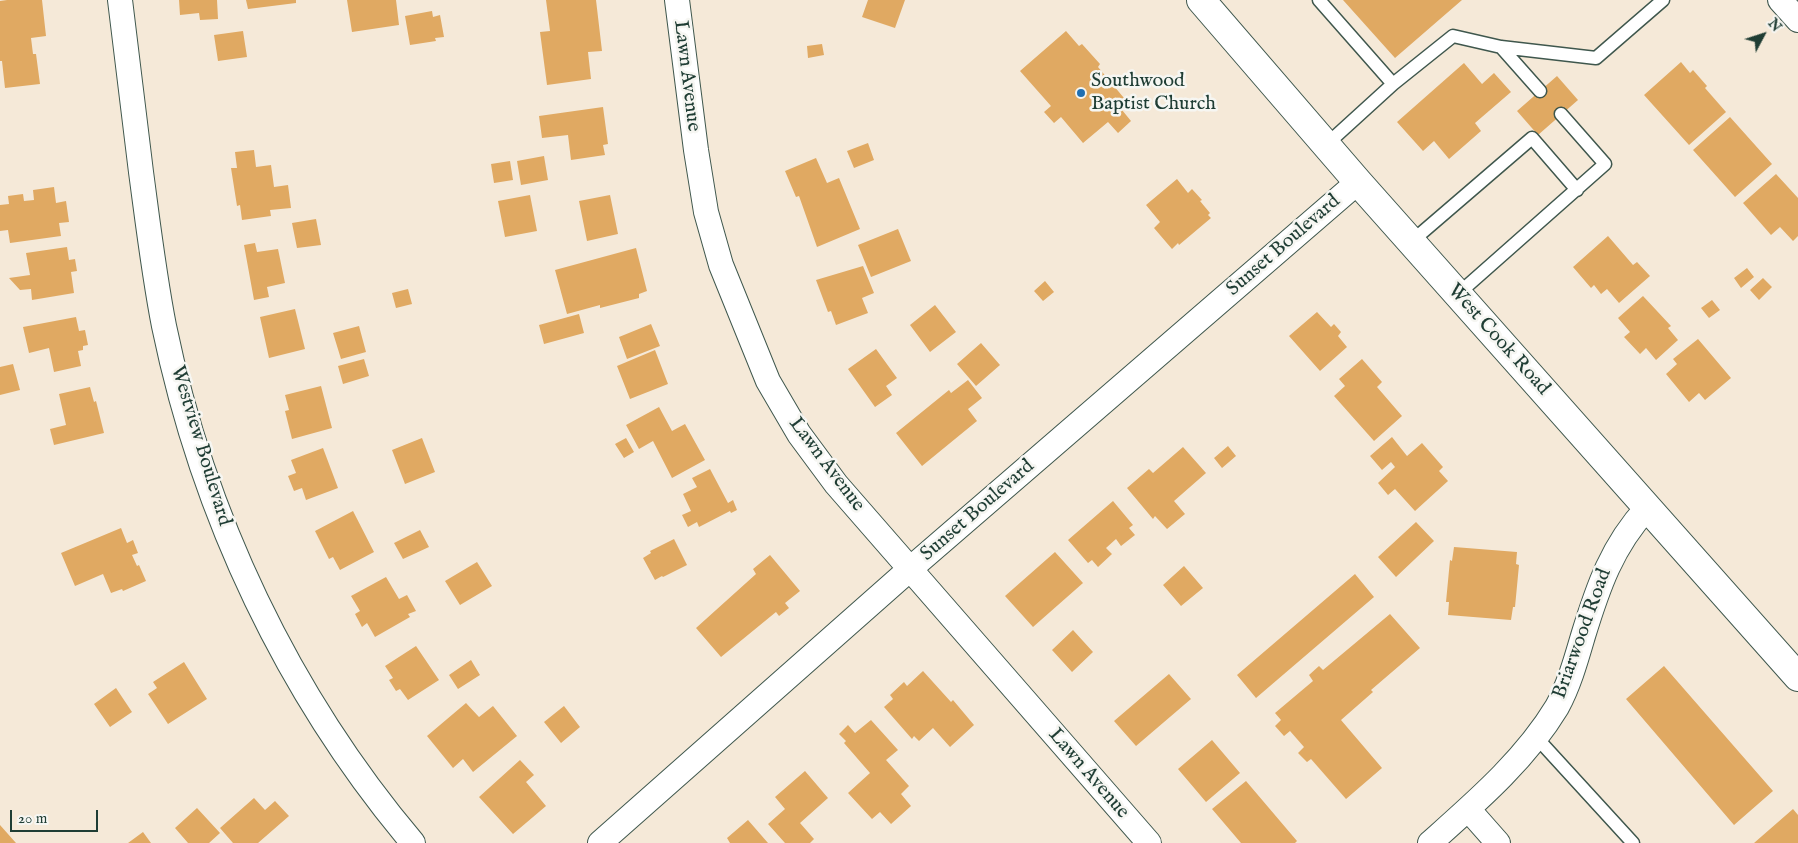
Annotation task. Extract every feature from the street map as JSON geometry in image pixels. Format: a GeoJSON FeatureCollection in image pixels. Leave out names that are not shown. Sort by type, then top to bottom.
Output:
{"type":"FeatureCollection","features":[{"type":"Feature","properties":{"kind":"main road","name":"West Cook Road"},"geometry":{"type":"LineString","coordinates":[[1201,0],[1358,182],[1798,677]]}},
{"type":"Feature","properties":{"kind":"street","name":"Westview Boulevard"},"geometry":{"type":"LineString","coordinates":[[120,0],[156,280],[177,379],[211,493],[260,609],[292,668],[325,724],[362,779],[413,843]]}},
{"type":"Feature","properties":{"kind":"street","name":"Lawn Avenue"},"geometry":{"type":"LineString","coordinates":[[677,0],[696,150],[706,212],[721,266],[768,381],[799,434],[836,484],[1148,843]]}},
{"type":"Feature","properties":{"kind":"street"},"geometry":{"type":"LineString","coordinates":[[1780,0],[1798,20]]}},
{"type":"Feature","properties":{"kind":"street","name":"Sunset Boulevard"},"geometry":{"type":"LineString","coordinates":[[600,843],[910,569],[1358,182]]}},
{"type":"Feature","properties":{"kind":"street","name":"Briarwood Road"},"geometry":{"type":"LineString","coordinates":[[1430,843],[1468,809],[1511,766],[1536,737],[1557,706],[1574,667],[1610,560],[1635,521],[1647,508]]}},
{"type":"Feature","properties":{"kind":"street"},"geometry":{"type":"LineString","coordinates":[[1468,809],[1498,843]]}},
{"type":"Feature","properties":{"kind":"lane"},"geometry":{"type":"LineString","coordinates":[[1319,0],[1392,84]]}},
{"type":"Feature","properties":{"kind":"lane"},"geometry":{"type":"LineString","coordinates":[[1326,145],[1392,84],[1453,36],[1501,47],[1596,58],[1663,0]]}},
{"type":"Feature","properties":{"kind":"lane"},"geometry":{"type":"LineString","coordinates":[[1501,47],[1540,91]]}},
{"type":"Feature","properties":{"kind":"lane"},"geometry":{"type":"LineString","coordinates":[[1458,294],[1605,164],[1562,114]]}},
{"type":"Feature","properties":{"kind":"lane"},"geometry":{"type":"LineString","coordinates":[[1411,242],[1532,138],[1577,190]]}},
{"type":"Feature","properties":{"kind":"lane"},"geometry":{"type":"LineString","coordinates":[[1536,737],[1633,843]]}},
{"type":"Feature","properties":{"kind":"building"},"geometry":{"type":"Polygon","coordinates":[[[42,0],[46,36],[31,38],[33,54],[36,54],[40,84],[5,88],[2,61],[0,61],[0,1],[42,0]]]}},
{"type":"Feature","properties":{"kind":"building"},"geometry":{"type":"Polygon","coordinates":[[[179,0],[217,0],[218,19],[200,20],[199,13],[180,15],[179,0]]]}},
{"type":"Feature","properties":{"kind":"building"},"geometry":{"type":"Polygon","coordinates":[[[246,0],[296,0],[296,3],[248,9],[246,0]]]}},
{"type":"Feature","properties":{"kind":"building"},"geometry":{"type":"Polygon","coordinates":[[[347,0],[396,0],[399,25],[352,32],[347,0]]]}},
{"type":"Feature","properties":{"kind":"building"},"geometry":{"type":"Polygon","coordinates":[[[546,0],[596,0],[602,51],[588,52],[591,79],[547,85],[540,32],[550,31],[546,0]]]}},
{"type":"Feature","properties":{"kind":"building"},"geometry":{"type":"Polygon","coordinates":[[[868,0],[905,0],[895,28],[862,17],[868,0]]]}},
{"type":"Feature","properties":{"kind":"building"},"geometry":{"type":"Polygon","coordinates":[[[1343,0],[1462,0],[1395,58],[1343,0]]]}},
{"type":"Feature","properties":{"kind":"building"},"geometry":{"type":"Polygon","coordinates":[[[432,11],[433,17],[440,15],[444,37],[435,38],[436,41],[410,45],[405,16],[432,11]]]}},
{"type":"Feature","properties":{"kind":"building"},"geometry":{"type":"Polygon","coordinates":[[[243,31],[247,57],[218,61],[214,35],[243,31]]]}},
{"type":"Feature","properties":{"kind":"building"},"geometry":{"type":"Polygon","coordinates":[[[1066,31],[1079,46],[1082,44],[1100,64],[1098,67],[1129,104],[1122,110],[1131,121],[1118,133],[1108,122],[1083,143],[1061,117],[1054,123],[1044,112],[1051,106],[1020,71],[1066,31]]]}},
{"type":"Feature","properties":{"kind":"building"},"geometry":{"type":"Polygon","coordinates":[[[822,44],[824,55],[808,58],[807,46],[822,44]]]}},
{"type":"Feature","properties":{"kind":"building"},"geometry":{"type":"Polygon","coordinates":[[[1681,62],[1690,73],[1693,70],[1707,86],[1705,88],[1726,112],[1689,145],[1644,95],[1681,62]]]}},
{"type":"Feature","properties":{"kind":"building"},"geometry":{"type":"Polygon","coordinates":[[[1464,63],[1482,84],[1494,73],[1511,92],[1475,123],[1481,131],[1449,159],[1434,141],[1423,151],[1397,122],[1464,63]]]}},
{"type":"Feature","properties":{"kind":"building"},"geometry":{"type":"Polygon","coordinates":[[[1557,76],[1578,100],[1538,135],[1517,111],[1557,76]]]}},
{"type":"Feature","properties":{"kind":"building"},"geometry":{"type":"Polygon","coordinates":[[[603,107],[608,144],[603,145],[605,155],[571,160],[568,135],[542,138],[539,116],[603,107]]]}},
{"type":"Feature","properties":{"kind":"building"},"geometry":{"type":"Polygon","coordinates":[[[1730,117],[1772,164],[1735,197],[1693,150],[1730,117]]]}},
{"type":"Feature","properties":{"kind":"building"},"geometry":{"type":"Polygon","coordinates":[[[868,143],[874,160],[854,168],[847,151],[868,143]]]}},
{"type":"Feature","properties":{"kind":"building"},"geometry":{"type":"Polygon","coordinates":[[[254,150],[256,167],[271,165],[274,187],[288,185],[291,208],[270,210],[271,216],[242,220],[240,205],[237,206],[231,168],[237,168],[235,152],[254,150]]]}},
{"type":"Feature","properties":{"kind":"building"},"geometry":{"type":"Polygon","coordinates":[[[544,156],[548,180],[521,185],[517,161],[544,156]]]}},
{"type":"Feature","properties":{"kind":"building"},"geometry":{"type":"Polygon","coordinates":[[[816,158],[827,183],[839,178],[860,229],[817,247],[799,196],[796,197],[785,171],[816,158]]]}},
{"type":"Feature","properties":{"kind":"building"},"geometry":{"type":"Polygon","coordinates":[[[510,161],[513,180],[494,183],[491,164],[510,161]]]}},
{"type":"Feature","properties":{"kind":"building"},"geometry":{"type":"Polygon","coordinates":[[[1776,174],[1798,198],[1798,236],[1793,241],[1780,227],[1771,235],[1743,203],[1776,174]]]}},
{"type":"Feature","properties":{"kind":"building"},"geometry":{"type":"Polygon","coordinates":[[[1177,179],[1188,193],[1192,189],[1202,200],[1200,201],[1210,213],[1208,215],[1211,218],[1172,249],[1154,228],[1160,222],[1146,205],[1177,179]]]}},
{"type":"Feature","properties":{"kind":"building"},"geometry":{"type":"Polygon","coordinates":[[[54,187],[56,203],[66,201],[69,222],[59,223],[61,236],[10,243],[8,230],[0,231],[0,205],[9,204],[8,196],[23,194],[24,201],[34,200],[33,190],[54,187]]]}},
{"type":"Feature","properties":{"kind":"building"},"geometry":{"type":"Polygon","coordinates":[[[530,195],[537,231],[505,237],[498,201],[530,195]]]}},
{"type":"Feature","properties":{"kind":"building"},"geometry":{"type":"Polygon","coordinates":[[[610,195],[618,234],[587,241],[579,201],[610,195]]]}},
{"type":"Feature","properties":{"kind":"building"},"geometry":{"type":"Polygon","coordinates":[[[316,219],[321,245],[297,248],[292,223],[316,219]]]}},
{"type":"Feature","properties":{"kind":"building"},"geometry":{"type":"Polygon","coordinates":[[[898,229],[911,261],[871,277],[858,245],[898,229]]]}},
{"type":"Feature","properties":{"kind":"building"},"geometry":{"type":"Polygon","coordinates":[[[1608,236],[1633,265],[1637,262],[1650,276],[1619,303],[1607,289],[1601,294],[1594,285],[1591,288],[1573,267],[1608,236]]]}},
{"type":"Feature","properties":{"kind":"building"},"geometry":{"type":"Polygon","coordinates":[[[255,243],[257,252],[278,249],[285,283],[267,287],[269,297],[254,300],[244,245],[255,243]]]}},
{"type":"Feature","properties":{"kind":"building"},"geometry":{"type":"Polygon","coordinates":[[[67,247],[69,260],[75,259],[77,271],[71,272],[74,293],[32,300],[31,289],[20,290],[9,278],[30,275],[26,253],[67,247]]]}},
{"type":"Feature","properties":{"kind":"building"},"geometry":{"type":"Polygon","coordinates":[[[636,248],[647,291],[639,294],[639,298],[600,308],[600,305],[567,314],[555,270],[636,248]]]}},
{"type":"Feature","properties":{"kind":"building"},"geometry":{"type":"Polygon","coordinates":[[[863,266],[874,293],[862,298],[868,313],[836,325],[831,311],[828,312],[816,280],[863,266]]]}},
{"type":"Feature","properties":{"kind":"building"},"geometry":{"type":"Polygon","coordinates":[[[1747,268],[1754,277],[1741,288],[1734,278],[1747,268]]]}},
{"type":"Feature","properties":{"kind":"building"},"geometry":{"type":"Polygon","coordinates":[[[1763,278],[1772,287],[1759,300],[1750,290],[1763,278]]]}},
{"type":"Feature","properties":{"kind":"building"},"geometry":{"type":"Polygon","coordinates":[[[1045,281],[1054,292],[1043,301],[1034,291],[1045,281]]]}},
{"type":"Feature","properties":{"kind":"building"},"geometry":{"type":"Polygon","coordinates":[[[408,289],[412,304],[396,308],[392,293],[408,289]]]}},
{"type":"Feature","properties":{"kind":"building"},"geometry":{"type":"Polygon","coordinates":[[[1643,296],[1671,326],[1668,328],[1678,340],[1656,360],[1646,348],[1640,354],[1624,337],[1630,332],[1618,318],[1643,296]]]}},
{"type":"Feature","properties":{"kind":"building"},"geometry":{"type":"Polygon","coordinates":[[[1712,300],[1720,310],[1709,318],[1701,308],[1712,300]]]}},
{"type":"Feature","properties":{"kind":"building"},"geometry":{"type":"Polygon","coordinates":[[[935,305],[956,332],[930,352],[910,325],[935,305]]]}},
{"type":"Feature","properties":{"kind":"building"},"geometry":{"type":"Polygon","coordinates":[[[295,309],[305,349],[269,358],[260,317],[295,309]]]}},
{"type":"Feature","properties":{"kind":"building"},"geometry":{"type":"Polygon","coordinates":[[[1317,312],[1331,327],[1334,324],[1341,332],[1338,336],[1347,347],[1320,371],[1289,336],[1317,312]]]}},
{"type":"Feature","properties":{"kind":"building"},"geometry":{"type":"Polygon","coordinates":[[[579,314],[584,333],[544,344],[539,325],[579,314]]]}},
{"type":"Feature","properties":{"kind":"building"},"geometry":{"type":"Polygon","coordinates":[[[76,317],[79,331],[85,330],[88,345],[83,346],[83,350],[78,351],[81,366],[54,372],[49,348],[29,353],[23,327],[76,317]]]}},
{"type":"Feature","properties":{"kind":"building"},"geometry":{"type":"Polygon","coordinates":[[[651,324],[660,346],[627,359],[619,337],[651,324]]]}},
{"type":"Feature","properties":{"kind":"building"},"geometry":{"type":"Polygon","coordinates":[[[359,326],[366,352],[341,359],[333,333],[359,326]]]}},
{"type":"Feature","properties":{"kind":"building"},"geometry":{"type":"Polygon","coordinates":[[[1698,339],[1731,378],[1705,400],[1699,393],[1689,402],[1666,374],[1677,364],[1673,359],[1698,339]]]}},
{"type":"Feature","properties":{"kind":"building"},"geometry":{"type":"Polygon","coordinates":[[[981,343],[1000,365],[976,386],[957,364],[981,343]]]}},
{"type":"Feature","properties":{"kind":"building"},"geometry":{"type":"Polygon","coordinates":[[[876,349],[897,378],[886,386],[892,395],[875,407],[848,369],[876,349]]]}},
{"type":"Feature","properties":{"kind":"building"},"geometry":{"type":"Polygon","coordinates":[[[655,350],[668,384],[630,399],[617,366],[655,350]]]}},
{"type":"Feature","properties":{"kind":"building"},"geometry":{"type":"Polygon","coordinates":[[[364,359],[369,376],[343,384],[338,366],[364,359]]]}},
{"type":"Feature","properties":{"kind":"building"},"geometry":{"type":"Polygon","coordinates":[[[1362,359],[1382,382],[1377,387],[1402,416],[1374,441],[1334,396],[1345,386],[1339,379],[1362,359]]]}},
{"type":"Feature","properties":{"kind":"building"},"geometry":{"type":"Polygon","coordinates":[[[13,364],[20,390],[0,395],[0,367],[13,364]]]}},
{"type":"Feature","properties":{"kind":"building"},"geometry":{"type":"Polygon","coordinates":[[[968,380],[982,398],[968,409],[977,421],[922,466],[896,433],[949,390],[951,393],[968,380]]]}},
{"type":"Feature","properties":{"kind":"building"},"geometry":{"type":"Polygon","coordinates":[[[321,386],[332,428],[292,439],[285,411],[289,410],[285,395],[321,386]]]}},
{"type":"Feature","properties":{"kind":"building"},"geometry":{"type":"Polygon","coordinates":[[[90,387],[94,402],[96,401],[104,433],[54,445],[50,429],[66,425],[59,394],[90,387]]]}},
{"type":"Feature","properties":{"kind":"building"},"geometry":{"type":"Polygon","coordinates":[[[659,407],[672,431],[685,424],[705,460],[672,478],[653,441],[639,449],[626,425],[659,407]]]}},
{"type":"Feature","properties":{"kind":"building"},"geometry":{"type":"Polygon","coordinates":[[[1392,437],[1407,456],[1422,443],[1443,467],[1439,471],[1448,481],[1415,511],[1395,489],[1388,495],[1378,483],[1395,467],[1391,462],[1382,470],[1370,456],[1392,437]]]}},
{"type":"Feature","properties":{"kind":"building"},"geometry":{"type":"Polygon","coordinates":[[[422,438],[435,472],[405,484],[392,450],[422,438]]]}},
{"type":"Feature","properties":{"kind":"building"},"geometry":{"type":"Polygon","coordinates":[[[626,438],[634,452],[624,458],[615,444],[626,438]]]}},
{"type":"Feature","properties":{"kind":"building"},"geometry":{"type":"Polygon","coordinates":[[[1228,446],[1236,456],[1222,468],[1214,458],[1228,446]]]}},
{"type":"Feature","properties":{"kind":"building"},"geometry":{"type":"Polygon","coordinates":[[[1183,447],[1206,473],[1174,501],[1185,514],[1167,529],[1155,516],[1153,519],[1127,488],[1149,469],[1153,473],[1183,447]]]}},
{"type":"Feature","properties":{"kind":"building"},"geometry":{"type":"Polygon","coordinates":[[[323,448],[338,488],[306,500],[302,488],[294,491],[288,476],[296,473],[291,460],[323,448]]]}},
{"type":"Feature","properties":{"kind":"building"},"geometry":{"type":"Polygon","coordinates":[[[710,469],[728,503],[733,500],[737,510],[731,513],[730,511],[699,527],[697,522],[688,527],[682,515],[691,511],[683,494],[697,487],[692,478],[710,469]]]}},
{"type":"Feature","properties":{"kind":"building"},"geometry":{"type":"Polygon","coordinates":[[[1113,501],[1133,525],[1129,528],[1135,535],[1121,546],[1116,539],[1106,548],[1112,554],[1098,567],[1092,560],[1088,563],[1068,540],[1113,501]]]}},
{"type":"Feature","properties":{"kind":"building"},"geometry":{"type":"Polygon","coordinates":[[[353,511],[374,552],[340,570],[333,557],[329,559],[315,531],[353,511]]]}},
{"type":"Feature","properties":{"kind":"building"},"geometry":{"type":"Polygon","coordinates":[[[1416,522],[1434,541],[1396,577],[1378,557],[1416,522]]]}},
{"type":"Feature","properties":{"kind":"building"},"geometry":{"type":"Polygon","coordinates":[[[121,528],[127,543],[133,540],[138,553],[132,555],[146,581],[123,591],[122,589],[111,593],[103,574],[75,586],[61,553],[121,528]]]}},
{"type":"Feature","properties":{"kind":"building"},"geometry":{"type":"Polygon","coordinates":[[[420,530],[429,547],[403,559],[394,543],[420,530]]]}},
{"type":"Feature","properties":{"kind":"building"},"geometry":{"type":"Polygon","coordinates":[[[674,539],[687,565],[655,580],[643,558],[651,553],[650,551],[674,539]]]}},
{"type":"Feature","properties":{"kind":"building"},"geometry":{"type":"Polygon","coordinates":[[[1454,547],[1517,552],[1516,564],[1519,565],[1515,607],[1513,607],[1511,620],[1448,615],[1449,602],[1446,602],[1450,560],[1452,561],[1454,547]]]}},
{"type":"Feature","properties":{"kind":"building"},"geometry":{"type":"Polygon","coordinates":[[[1055,552],[1083,583],[1033,627],[1005,596],[1055,552]]]}},
{"type":"Feature","properties":{"kind":"building"},"geometry":{"type":"Polygon","coordinates":[[[770,555],[800,591],[785,603],[789,608],[779,616],[776,612],[721,657],[696,628],[756,574],[753,569],[770,555]]]}},
{"type":"Feature","properties":{"kind":"building"},"geometry":{"type":"Polygon","coordinates":[[[477,562],[492,586],[460,605],[445,581],[477,562]]]}},
{"type":"Feature","properties":{"kind":"building"},"geometry":{"type":"Polygon","coordinates":[[[1184,566],[1203,588],[1181,606],[1163,585],[1184,566]]]}},
{"type":"Feature","properties":{"kind":"building"},"geometry":{"type":"Polygon","coordinates":[[[1355,574],[1374,597],[1256,698],[1237,675],[1355,574]]]}},
{"type":"Feature","properties":{"kind":"building"},"geometry":{"type":"Polygon","coordinates":[[[386,577],[399,599],[407,595],[416,611],[408,614],[410,617],[375,637],[367,623],[362,627],[355,614],[360,611],[351,596],[386,577]]]}},
{"type":"Feature","properties":{"kind":"building"},"geometry":{"type":"Polygon","coordinates":[[[1390,614],[1420,648],[1371,690],[1373,692],[1341,720],[1382,768],[1346,799],[1311,759],[1307,762],[1298,753],[1304,747],[1290,731],[1284,736],[1275,726],[1281,720],[1275,713],[1313,681],[1309,675],[1319,666],[1323,670],[1390,614]]]}},
{"type":"Feature","properties":{"kind":"building"},"geometry":{"type":"Polygon","coordinates":[[[1073,630],[1093,652],[1072,672],[1052,650],[1073,630]]]}},
{"type":"Feature","properties":{"kind":"building"},"geometry":{"type":"Polygon","coordinates":[[[416,646],[439,680],[408,700],[400,689],[396,691],[389,680],[393,678],[385,666],[416,646]]]}},
{"type":"Feature","properties":{"kind":"building"},"geometry":{"type":"Polygon","coordinates":[[[471,660],[480,675],[458,689],[449,675],[471,660]]]}},
{"type":"Feature","properties":{"kind":"building"},"geometry":{"type":"Polygon","coordinates":[[[184,662],[207,699],[168,724],[148,694],[157,688],[153,682],[184,662]]]}},
{"type":"Feature","properties":{"kind":"building"},"geometry":{"type":"Polygon","coordinates":[[[1664,666],[1773,791],[1734,825],[1626,699],[1664,666]]]}},
{"type":"Feature","properties":{"kind":"building"},"geometry":{"type":"Polygon","coordinates":[[[923,671],[951,702],[953,700],[974,725],[950,747],[933,728],[919,741],[914,736],[912,739],[884,707],[893,699],[890,695],[904,682],[907,686],[923,671]]]}},
{"type":"Feature","properties":{"kind":"building"},"geometry":{"type":"Polygon","coordinates":[[[1169,674],[1191,699],[1136,746],[1114,721],[1169,674]]]}},
{"type":"Feature","properties":{"kind":"building"},"geometry":{"type":"Polygon","coordinates":[[[116,688],[132,712],[110,727],[94,704],[116,688]]]}},
{"type":"Feature","properties":{"kind":"building"},"geometry":{"type":"Polygon","coordinates":[[[466,703],[479,717],[493,706],[517,736],[473,772],[463,759],[453,768],[427,736],[466,703]]]}},
{"type":"Feature","properties":{"kind":"building"},"geometry":{"type":"Polygon","coordinates":[[[564,706],[580,727],[561,743],[544,722],[564,706]]]}},
{"type":"Feature","properties":{"kind":"building"},"geometry":{"type":"Polygon","coordinates":[[[871,720],[898,750],[886,760],[909,786],[901,794],[911,806],[891,824],[880,812],[872,819],[848,793],[870,773],[844,743],[846,741],[839,734],[848,725],[855,733],[871,720]]]}},
{"type":"Feature","properties":{"kind":"building"},"geometry":{"type":"Polygon","coordinates":[[[1212,740],[1240,773],[1206,802],[1178,769],[1212,740]]]}},
{"type":"Feature","properties":{"kind":"building"},"geometry":{"type":"Polygon","coordinates":[[[520,760],[534,775],[526,782],[546,806],[513,834],[479,797],[520,760]]]}},
{"type":"Feature","properties":{"kind":"building"},"geometry":{"type":"Polygon","coordinates":[[[805,771],[828,798],[800,823],[814,839],[810,843],[785,843],[768,824],[785,809],[775,797],[805,771]]]}},
{"type":"Feature","properties":{"kind":"building"},"geometry":{"type":"Polygon","coordinates":[[[1246,781],[1297,841],[1295,843],[1241,843],[1212,809],[1246,781]]]}},
{"type":"Feature","properties":{"kind":"building"},"geometry":{"type":"Polygon","coordinates":[[[254,798],[265,810],[275,801],[289,816],[258,843],[233,843],[220,828],[254,798]]]}},
{"type":"Feature","properties":{"kind":"building"},"geometry":{"type":"Polygon","coordinates":[[[197,808],[220,833],[209,843],[188,843],[175,828],[197,808]]]}},
{"type":"Feature","properties":{"kind":"building"},"geometry":{"type":"Polygon","coordinates":[[[1793,809],[1798,815],[1798,843],[1754,843],[1793,809]]]}},
{"type":"Feature","properties":{"kind":"building"},"geometry":{"type":"Polygon","coordinates":[[[748,820],[768,843],[730,843],[727,838],[748,820]]]}},
{"type":"Feature","properties":{"kind":"building"},"geometry":{"type":"Polygon","coordinates":[[[0,825],[16,843],[0,843],[0,825]]]}},
{"type":"Feature","properties":{"kind":"building"},"geometry":{"type":"Polygon","coordinates":[[[143,832],[151,843],[128,843],[143,832]]]}},
{"type":"Feature","properties":{"kind":"place","name":"Southwood Baptist Church"},"geometry":{"type":"Point","coordinates":[1081,93]}}]}
